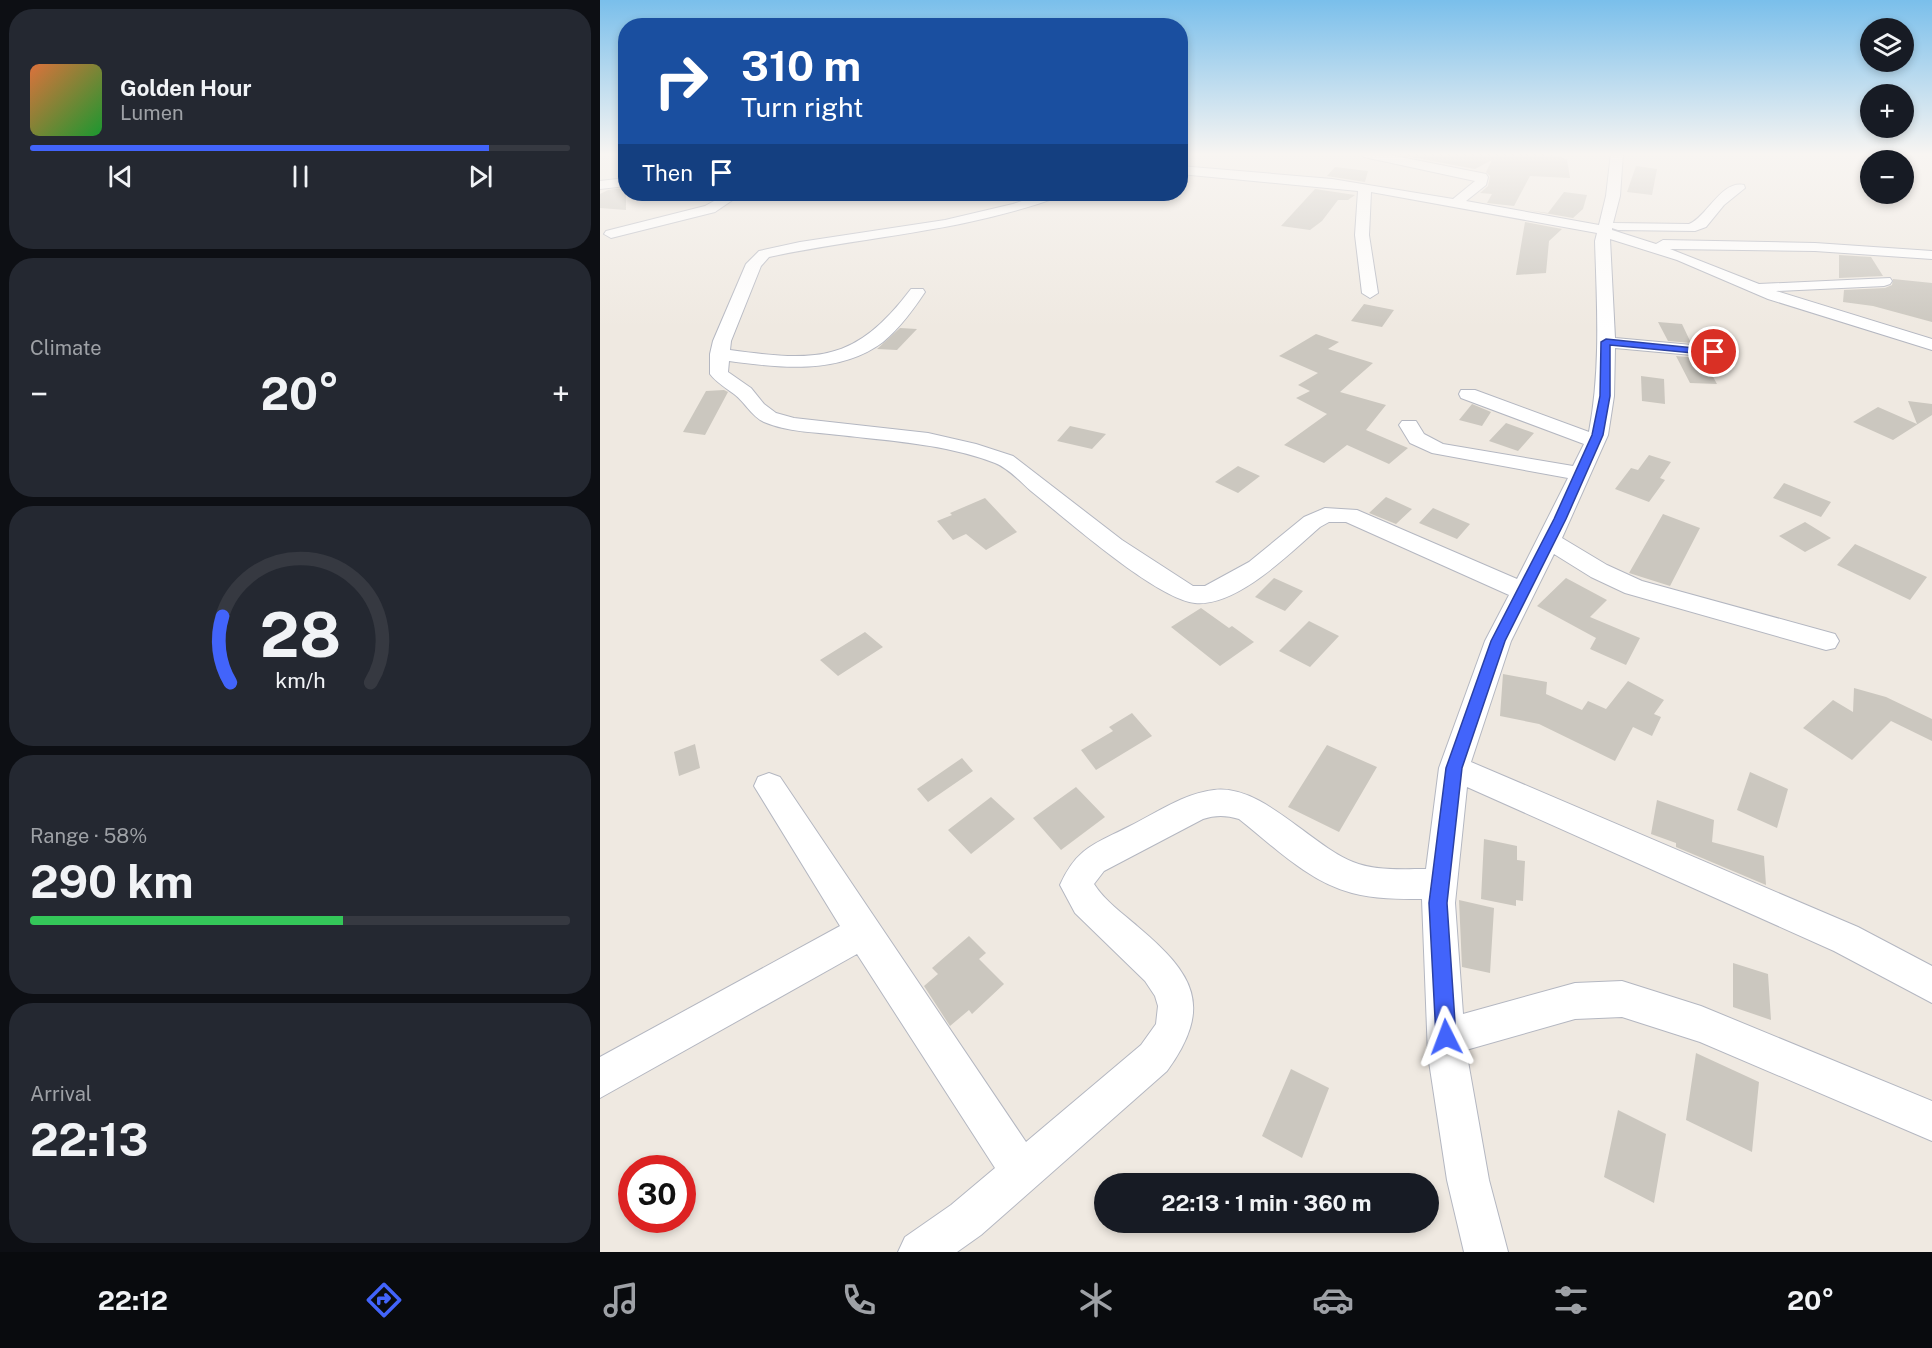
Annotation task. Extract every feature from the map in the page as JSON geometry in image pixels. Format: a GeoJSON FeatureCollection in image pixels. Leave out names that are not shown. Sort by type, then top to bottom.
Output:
{"type":"FeatureCollection","features":[{"type":"Feature","properties":{"kind":"street"},"geometry":{"type":"LineString","coordinates":[[611,234],[700,211]]}},
{"type":"Feature","properties":{"kind":"street"},"geometry":{"type":"LineString","coordinates":[[1003,211],[957,224],[764,254],[754,264],[722,341],[719,354],[719,374],[744,392],[757,408],[769,417],[792,424],[928,439],[969,448],[1006,460],[1114,545],[1179,590],[1192,594],[1208,595],[1221,589],[1257,568],[1312,522],[1325,515],[1334,514],[1349,515],[1523,591]]}},
{"type":"Feature","properties":{"kind":"street"},"geometry":{"type":"LineString","coordinates":[[1364,211],[1362,235],[1370,293]]}},
{"type":"Feature","properties":{"kind":"street"},"geometry":{"type":"LineString","coordinates":[[1504,211],[1605,229],[1690,228],[1701,224],[1711,211]]}},
{"type":"Feature","properties":{"kind":"street"},"geometry":{"type":"LineString","coordinates":[[1486,1252],[1468,1180],[1446,1037],[1438,903],[1440,884],[1454,768],[1498,641],[1549,541],[1595,441],[1605,396],[1606,342],[1603,300],[1605,229],[1609,211]]}},
{"type":"Feature","properties":{"kind":"street"},"geometry":{"type":"LineString","coordinates":[[1605,229],[1774,296],[1932,345]]}},
{"type":"Feature","properties":{"kind":"street"},"geometry":{"type":"LineString","coordinates":[[1642,243],[1815,247],[1932,255]]}},
{"type":"Feature","properties":{"kind":"street"},"geometry":{"type":"LineString","coordinates":[[1755,288],[1884,281]]}},
{"type":"Feature","properties":{"kind":"street"},"geometry":{"type":"LineString","coordinates":[[719,354],[768,361],[842,357],[870,344],[904,313],[917,292]]}},
{"type":"Feature","properties":{"kind":"street"},"geometry":{"type":"LineString","coordinates":[[1606,342],[1714,352]]}},
{"type":"Feature","properties":{"kind":"street"},"geometry":{"type":"LineString","coordinates":[[1468,393],[1595,441]]}},
{"type":"Feature","properties":{"kind":"street"},"geometry":{"type":"LineString","coordinates":[[1409,425],[1413,436],[1422,443],[1439,449],[1580,474]]}},
{"type":"Feature","properties":{"kind":"street"},"geometry":{"type":"LineString","coordinates":[[1549,541],[1599,571],[1634,587],[1826,641]]}},
{"type":"Feature","properties":{"kind":"street"},"geometry":{"type":"LineString","coordinates":[[1454,768],[1846,939],[1932,985]]}},
{"type":"Feature","properties":{"kind":"street"},"geometry":{"type":"LineString","coordinates":[[769,786],[1022,1172]]}},
{"type":"Feature","properties":{"kind":"street"},"geometry":{"type":"LineString","coordinates":[[920,1252],[966,1220],[1155,1058],[1174,1027],[1178,1006],[1162,971],[1104,919],[1080,893],[1076,885],[1080,876],[1093,861],[1194,809],[1213,803],[1230,803],[1249,809],[1314,859],[1353,878],[1393,884],[1440,884]]}},
{"type":"Feature","properties":{"kind":"street"},"geometry":{"type":"LineString","coordinates":[[600,1079],[642,1053],[863,932]]}},
{"type":"Feature","properties":{"kind":"street"},"geometry":{"type":"LineString","coordinates":[[1446,1037],[1575,1001],[1622,999],[1701,1024],[1932,1121]]}},
{"type":"Feature","properties":{"kind":"building"},"geometry":{"type":"Polygon","coordinates":[[[1294,211],[1329,211],[1322,221],[1310,230],[1281,226],[1294,211]]]}},
{"type":"Feature","properties":{"kind":"building"},"geometry":{"type":"Polygon","coordinates":[[[1535,211],[1580,211],[1573,218],[1535,211]]]}},
{"type":"Feature","properties":{"kind":"building"},"geometry":{"type":"Polygon","coordinates":[[[1525,222],[1562,229],[1549,241],[1546,273],[1516,275],[1525,222]]]}},
{"type":"Feature","properties":{"kind":"building"},"geometry":{"type":"Polygon","coordinates":[[[1839,255],[1871,257],[1883,276],[1839,278],[1839,255]]]}},
{"type":"Feature","properties":{"kind":"building"},"geometry":{"type":"Polygon","coordinates":[[[1893,279],[1932,283],[1932,322],[1873,306],[1843,302],[1844,290],[1885,288],[1892,285],[1893,279]]]}},
{"type":"Feature","properties":{"kind":"building"},"geometry":{"type":"Polygon","coordinates":[[[1364,304],[1394,310],[1382,327],[1351,321],[1364,304]]]}},
{"type":"Feature","properties":{"kind":"building"},"geometry":{"type":"Polygon","coordinates":[[[1658,322],[1682,324],[1691,343],[1668,341],[1658,322]]]}},
{"type":"Feature","properties":{"kind":"building"},"geometry":{"type":"Polygon","coordinates":[[[900,328],[917,329],[897,350],[877,349],[900,328]]]}},
{"type":"Feature","properties":{"kind":"building"},"geometry":{"type":"Polygon","coordinates":[[[1316,334],[1339,342],[1328,349],[1373,363],[1340,392],[1386,405],[1366,430],[1408,448],[1389,464],[1347,445],[1324,463],[1284,445],[1327,414],[1296,398],[1310,391],[1298,385],[1318,373],[1279,356],[1316,334]]]}},
{"type":"Feature","properties":{"kind":"building"},"geometry":{"type":"Polygon","coordinates":[[[1676,356],[1699,358],[1703,365],[1707,366],[1717,384],[1690,383],[1676,356]]]}},
{"type":"Feature","properties":{"kind":"building"},"geometry":{"type":"Polygon","coordinates":[[[1641,376],[1664,379],[1665,404],[1642,401],[1641,376]]]}},
{"type":"Feature","properties":{"kind":"building"},"geometry":{"type":"Polygon","coordinates":[[[724,390],[728,392],[705,435],[683,432],[706,391],[724,390]]]}},
{"type":"Feature","properties":{"kind":"building"},"geometry":{"type":"Polygon","coordinates":[[[1908,401],[1932,404],[1932,415],[1893,440],[1853,422],[1878,407],[1917,424],[1908,401]]]}},
{"type":"Feature","properties":{"kind":"building"},"geometry":{"type":"Polygon","coordinates":[[[1472,404],[1491,412],[1482,426],[1459,420],[1472,404]]]}},
{"type":"Feature","properties":{"kind":"building"},"geometry":{"type":"Polygon","coordinates":[[[1506,423],[1534,433],[1518,451],[1489,441],[1506,423]]]}},
{"type":"Feature","properties":{"kind":"building"},"geometry":{"type":"Polygon","coordinates":[[[1070,426],[1106,434],[1092,449],[1057,441],[1070,426]]]}},
{"type":"Feature","properties":{"kind":"building"},"geometry":{"type":"Polygon","coordinates":[[[1649,455],[1671,462],[1660,478],[1665,480],[1649,502],[1615,489],[1631,468],[1638,470],[1649,455]]]}},
{"type":"Feature","properties":{"kind":"building"},"geometry":{"type":"Polygon","coordinates":[[[1238,466],[1260,476],[1238,493],[1215,482],[1238,466]]]}},
{"type":"Feature","properties":{"kind":"building"},"geometry":{"type":"Polygon","coordinates":[[[1784,483],[1831,502],[1821,517],[1773,498],[1784,483]]]}},
{"type":"Feature","properties":{"kind":"building"},"geometry":{"type":"Polygon","coordinates":[[[1386,497],[1412,509],[1396,524],[1369,513],[1386,497]]]}},
{"type":"Feature","properties":{"kind":"building"},"geometry":{"type":"Polygon","coordinates":[[[985,498],[1017,532],[986,550],[966,534],[953,540],[937,521],[952,515],[950,513],[985,498]]]}},
{"type":"Feature","properties":{"kind":"building"},"geometry":{"type":"Polygon","coordinates":[[[1433,508],[1470,524],[1457,539],[1419,523],[1433,508]]]}},
{"type":"Feature","properties":{"kind":"building"},"geometry":{"type":"Polygon","coordinates":[[[1663,514],[1700,528],[1670,586],[1629,573],[1663,514]]]}},
{"type":"Feature","properties":{"kind":"building"},"geometry":{"type":"Polygon","coordinates":[[[1805,522],[1831,538],[1805,552],[1779,536],[1805,522]]]}},
{"type":"Feature","properties":{"kind":"building"},"geometry":{"type":"Polygon","coordinates":[[[1855,544],[1927,577],[1910,600],[1837,565],[1855,544]]]}},
{"type":"Feature","properties":{"kind":"building"},"geometry":{"type":"Polygon","coordinates":[[[1274,578],[1303,591],[1285,611],[1255,597],[1274,578]]]}},
{"type":"Feature","properties":{"kind":"building"},"geometry":{"type":"Polygon","coordinates":[[[1566,578],[1607,600],[1590,617],[1640,638],[1626,665],[1590,649],[1596,638],[1537,606],[1566,578]]]}},
{"type":"Feature","properties":{"kind":"building"},"geometry":{"type":"Polygon","coordinates":[[[1201,608],[1254,642],[1220,666],[1171,627],[1201,608]]]}},
{"type":"Feature","properties":{"kind":"building"},"geometry":{"type":"Polygon","coordinates":[[[1309,621],[1339,636],[1310,667],[1279,651],[1309,621]]]}},
{"type":"Feature","properties":{"kind":"building"},"geometry":{"type":"Polygon","coordinates":[[[865,632],[883,647],[838,676],[820,660],[865,632]]]}},
{"type":"Feature","properties":{"kind":"building"},"geometry":{"type":"Polygon","coordinates":[[[1503,674],[1547,682],[1546,694],[1582,710],[1588,701],[1606,709],[1628,681],[1664,700],[1654,714],[1661,717],[1652,736],[1633,727],[1615,761],[1539,724],[1500,716],[1503,674]]]}},
{"type":"Feature","properties":{"kind":"building"},"geometry":{"type":"Polygon","coordinates":[[[1854,688],[1886,697],[1932,719],[1932,741],[1891,721],[1852,760],[1803,728],[1833,700],[1853,712],[1854,688]]]}},
{"type":"Feature","properties":{"kind":"building"},"geometry":{"type":"Polygon","coordinates":[[[1132,713],[1152,736],[1096,770],[1081,750],[1113,731],[1109,727],[1132,713]]]}},
{"type":"Feature","properties":{"kind":"building"},"geometry":{"type":"Polygon","coordinates":[[[695,744],[700,768],[679,776],[674,752],[695,744]]]}},
{"type":"Feature","properties":{"kind":"building"},"geometry":{"type":"Polygon","coordinates":[[[1327,745],[1377,767],[1339,832],[1288,807],[1327,745]]]}},
{"type":"Feature","properties":{"kind":"building"},"geometry":{"type":"Polygon","coordinates":[[[962,758],[973,771],[928,802],[917,789],[962,758]]]}},
{"type":"Feature","properties":{"kind":"building"},"geometry":{"type":"Polygon","coordinates":[[[1750,772],[1788,789],[1777,828],[1737,810],[1750,772]]]}},
{"type":"Feature","properties":{"kind":"building"},"geometry":{"type":"Polygon","coordinates":[[[1076,787],[1105,817],[1061,850],[1033,818],[1076,787]]]}},
{"type":"Feature","properties":{"kind":"building"},"geometry":{"type":"Polygon","coordinates":[[[991,797],[1015,819],[971,854],[948,830],[991,797]]]}},
{"type":"Feature","properties":{"kind":"building"},"geometry":{"type":"Polygon","coordinates":[[[1657,800],[1714,820],[1712,842],[1764,856],[1766,885],[1676,847],[1676,843],[1651,834],[1657,800]]]}},
{"type":"Feature","properties":{"kind":"building"},"geometry":{"type":"Polygon","coordinates":[[[1484,839],[1517,846],[1517,860],[1525,861],[1523,901],[1516,900],[1516,906],[1481,899],[1484,839]]]}},
{"type":"Feature","properties":{"kind":"building"},"geometry":{"type":"Polygon","coordinates":[[[1459,900],[1494,908],[1490,973],[1462,967],[1459,900]]]}},
{"type":"Feature","properties":{"kind":"building"},"geometry":{"type":"Polygon","coordinates":[[[969,936],[986,953],[979,959],[1004,984],[972,1014],[969,1010],[950,1026],[924,986],[938,974],[932,968],[969,936]]]}},
{"type":"Feature","properties":{"kind":"building"},"geometry":{"type":"Polygon","coordinates":[[[1733,963],[1768,974],[1771,1020],[1733,1007],[1733,963]]]}},
{"type":"Feature","properties":{"kind":"building"},"geometry":{"type":"Polygon","coordinates":[[[1696,1053],[1759,1082],[1752,1152],[1686,1120],[1696,1053]]]}},
{"type":"Feature","properties":{"kind":"building"},"geometry":{"type":"Polygon","coordinates":[[[1291,1069],[1329,1088],[1302,1158],[1262,1136],[1291,1069]]]}},
{"type":"Feature","properties":{"kind":"building"},"geometry":{"type":"Polygon","coordinates":[[[1618,1110],[1666,1134],[1654,1203],[1604,1177],[1618,1110]]]}},
{"type":"Feature","properties":{"kind":"route"},"geometry":{"type":"LineString","coordinates":[[1446,1037],[1438,903],[1454,768],[1498,641],[1560,519],[1598,435],[1605,396],[1606,342],[1714,352]]}}]}
